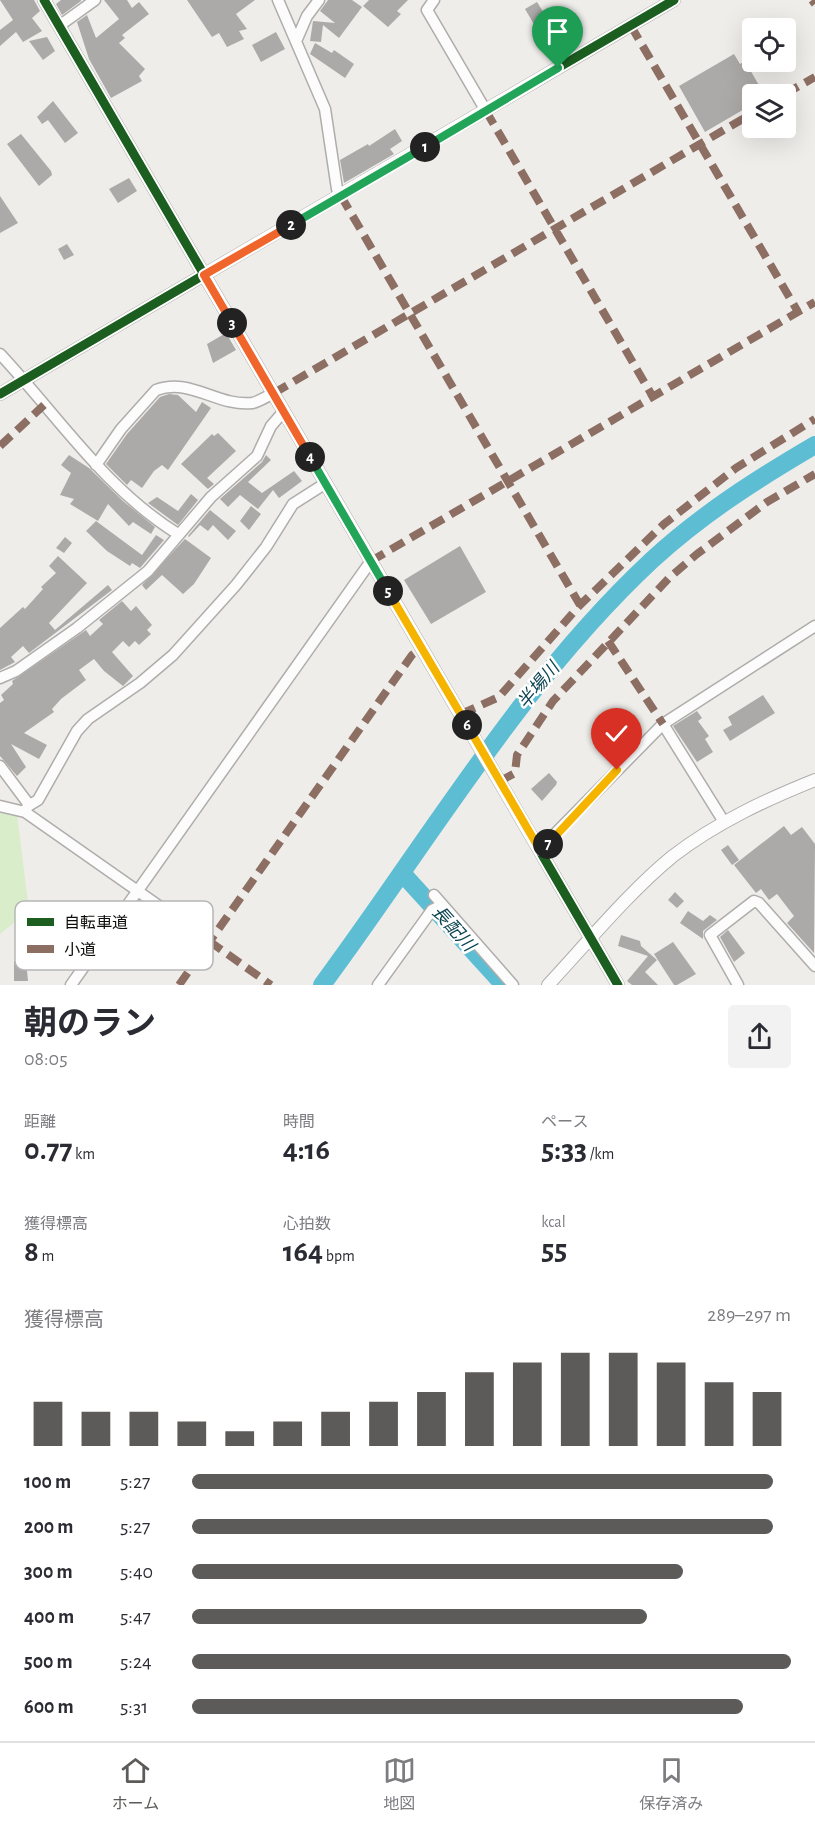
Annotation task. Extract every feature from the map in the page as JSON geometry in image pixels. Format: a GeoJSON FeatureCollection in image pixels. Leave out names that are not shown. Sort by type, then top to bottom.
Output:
{"type":"FeatureCollection","features":[{"type":"Feature","properties":{"kind":"street"},"geometry":{"type":"LineString","coordinates":[[44,0],[618,985]]}},
{"type":"Feature","properties":{"kind":"street"},"geometry":{"type":"LineString","coordinates":[[59,26],[95,0]]}},
{"type":"Feature","properties":{"kind":"street"},"geometry":{"type":"LineString","coordinates":[[279,0],[325,109],[337,189],[341,196]]}},
{"type":"Feature","properties":{"kind":"street"},"geometry":{"type":"LineString","coordinates":[[297,39],[307,16],[318,0]]}},
{"type":"Feature","properties":{"kind":"street"},"geometry":{"type":"LineString","coordinates":[[434,0],[427,10],[486,111]]}},
{"type":"Feature","properties":{"kind":"street"},"geometry":{"type":"LineString","coordinates":[[0,394],[675,0]]}},
{"type":"Feature","properties":{"kind":"street"},"geometry":{"type":"LineString","coordinates":[[0,354],[96,465],[151,517],[178,534]]}},
{"type":"Feature","properties":{"kind":"street"},"geometry":{"type":"LineString","coordinates":[[96,465],[121,429],[156,390],[184,386],[221,399],[248,403],[254,403],[273,393]]}},
{"type":"Feature","properties":{"kind":"street"},"geometry":{"type":"LineString","coordinates":[[0,678],[16,671],[77,628],[148,571],[211,497],[256,456],[271,426],[284,411]]}},
{"type":"Feature","properties":{"kind":"street"},"geometry":{"type":"LineString","coordinates":[[0,806],[27,809],[38,800],[77,731],[88,719],[140,683],[173,655],[236,585],[266,547],[293,504],[326,483]]}},
{"type":"Feature","properties":{"kind":"street"},"geometry":{"type":"LineString","coordinates":[[130,901],[371,561]]}},
{"type":"Feature","properties":{"kind":"street"},"geometry":{"type":"LineString","coordinates":[[540,850],[663,724],[815,626]]}},
{"type":"Feature","properties":{"kind":"street"},"geometry":{"type":"LineString","coordinates":[[663,724],[724,822]]}},
{"type":"Feature","properties":{"kind":"street"},"geometry":{"type":"LineString","coordinates":[[0,766],[27,809],[151,901]]}},
{"type":"Feature","properties":{"kind":"street"},"geometry":{"type":"LineString","coordinates":[[548,985],[660,868],[724,822],[777,795],[815,780]]}},
{"type":"Feature","properties":{"kind":"street"},"geometry":{"type":"LineString","coordinates":[[434,895],[438,907],[513,985]]}},
{"type":"Feature","properties":{"kind":"street"},"geometry":{"type":"LineString","coordinates":[[738,985],[710,935],[754,901],[759,903],[815,966]]}},
{"type":"Feature","properties":{"kind":"street"},"geometry":{"type":"LineString","coordinates":[[378,985],[438,907]]}},
{"type":"Feature","properties":{"kind":"street"},"geometry":{"type":"LineString","coordinates":[[71,985],[82,970]]}},
{"type":"Feature","properties":{"kind":"green space"},"geometry":{"type":"Polygon","coordinates":[[[0,810],[17,814],[28,901],[15,901],[15,922],[0,934],[0,810]]]}},
{"type":"Feature","properties":{"kind":"building"},"geometry":{"type":"Polygon","coordinates":[[[0,0],[34,0],[40,11],[32,18],[42,31],[23,42],[16,32],[0,46],[0,30],[13,20],[0,0]]]}},
{"type":"Feature","properties":{"kind":"building"},"geometry":{"type":"Polygon","coordinates":[[[61,0],[81,1],[62,15],[56,4],[61,0]]]}},
{"type":"Feature","properties":{"kind":"building"},"geometry":{"type":"Polygon","coordinates":[[[104,0],[127,0],[132,8],[139,2],[149,14],[122,35],[125,38],[119,43],[145,69],[139,76],[142,81],[111,98],[89,59],[77,22],[87,15],[96,38],[119,19],[104,0]]]}},
{"type":"Feature","properties":{"kind":"building"},"geometry":{"type":"Polygon","coordinates":[[[187,0],[255,0],[236,14],[247,29],[239,31],[244,39],[227,47],[219,33],[212,37],[187,0]]]}},
{"type":"Feature","properties":{"kind":"building"},"geometry":{"type":"Polygon","coordinates":[[[328,0],[352,0],[362,7],[339,38],[323,25],[321,42],[310,41],[313,21],[335,23],[320,11],[328,0]]]}},
{"type":"Feature","properties":{"kind":"building"},"geometry":{"type":"Polygon","coordinates":[[[369,0],[408,0],[397,11],[401,14],[388,27],[363,6],[369,0]]]}},
{"type":"Feature","properties":{"kind":"building"},"geometry":{"type":"Polygon","coordinates":[[[537,2],[547,18],[550,16],[556,26],[551,29],[565,54],[555,60],[525,9],[537,2]]]}},
{"type":"Feature","properties":{"kind":"building"},"geometry":{"type":"Polygon","coordinates":[[[276,32],[285,49],[261,62],[252,45],[276,32]]]}},
{"type":"Feature","properties":{"kind":"building"},"geometry":{"type":"Polygon","coordinates":[[[47,37],[55,51],[43,60],[29,41],[47,37]]]}},
{"type":"Feature","properties":{"kind":"building"},"geometry":{"type":"Polygon","coordinates":[[[315,43],[332,53],[334,50],[354,64],[345,78],[310,54],[315,43]]]}},
{"type":"Feature","properties":{"kind":"building"},"geometry":{"type":"Polygon","coordinates":[[[734,54],[740,64],[742,63],[742,72],[751,72],[758,84],[742,84],[742,110],[705,132],[679,86],[734,54]]]}},
{"type":"Feature","properties":{"kind":"building"},"geometry":{"type":"Polygon","coordinates":[[[53,101],[78,133],[65,143],[48,120],[42,124],[37,117],[53,101]]]}},
{"type":"Feature","properties":{"kind":"building"},"geometry":{"type":"Polygon","coordinates":[[[395,129],[402,141],[390,149],[394,154],[344,183],[340,160],[368,144],[369,146],[395,129]]]}},
{"type":"Feature","properties":{"kind":"building"},"geometry":{"type":"Polygon","coordinates":[[[21,134],[51,171],[52,175],[39,186],[7,144],[21,134]]]}},
{"type":"Feature","properties":{"kind":"building"},"geometry":{"type":"Polygon","coordinates":[[[129,178],[137,191],[118,203],[109,189],[129,178]]]}},
{"type":"Feature","properties":{"kind":"building"},"geometry":{"type":"Polygon","coordinates":[[[0,196],[18,223],[0,233],[0,196]]]}},
{"type":"Feature","properties":{"kind":"building"},"geometry":{"type":"Polygon","coordinates":[[[67,244],[74,255],[64,260],[58,249],[67,244]]]}},
{"type":"Feature","properties":{"kind":"building"},"geometry":{"type":"Polygon","coordinates":[[[226,333],[236,350],[213,363],[207,344],[226,333]]]}},
{"type":"Feature","properties":{"kind":"building"},"geometry":{"type":"Polygon","coordinates":[[[169,394],[178,395],[196,412],[202,402],[211,408],[168,470],[162,465],[154,471],[142,488],[131,480],[127,485],[106,464],[127,434],[160,397],[169,394]]]}},
{"type":"Feature","properties":{"kind":"building"},"geometry":{"type":"Polygon","coordinates":[[[218,433],[236,451],[207,478],[214,484],[208,489],[181,464],[212,434],[214,436],[218,433]]]}},
{"type":"Feature","properties":{"kind":"building"},"geometry":{"type":"Polygon","coordinates":[[[69,455],[89,468],[123,501],[155,527],[151,534],[133,522],[129,526],[108,504],[98,521],[70,504],[74,499],[60,495],[71,473],[61,465],[69,455]]]}},
{"type":"Feature","properties":{"kind":"building"},"geometry":{"type":"Polygon","coordinates":[[[266,455],[271,460],[248,482],[262,493],[294,471],[302,481],[279,498],[273,490],[258,509],[240,495],[228,507],[220,499],[262,462],[266,455]]]}},
{"type":"Feature","properties":{"kind":"building"},"geometry":{"type":"Polygon","coordinates":[[[191,494],[198,500],[178,525],[148,503],[157,497],[178,511],[191,494]]]}},
{"type":"Feature","properties":{"kind":"building"},"geometry":{"type":"Polygon","coordinates":[[[251,506],[261,514],[249,530],[240,521],[251,506]]]}},
{"type":"Feature","properties":{"kind":"building"},"geometry":{"type":"Polygon","coordinates":[[[210,510],[236,531],[228,540],[213,525],[208,531],[200,525],[188,536],[210,510]]]}},
{"type":"Feature","properties":{"kind":"building"},"geometry":{"type":"Polygon","coordinates":[[[96,521],[142,555],[156,535],[164,540],[140,568],[132,563],[130,566],[107,551],[86,531],[96,521]]]}},
{"type":"Feature","properties":{"kind":"building"},"geometry":{"type":"Polygon","coordinates":[[[65,537],[72,543],[64,553],[56,548],[65,537]]]}},
{"type":"Feature","properties":{"kind":"building"},"geometry":{"type":"Polygon","coordinates":[[[185,539],[211,558],[194,584],[183,594],[162,575],[146,590],[142,585],[185,539]]]}},
{"type":"Feature","properties":{"kind":"building"},"geometry":{"type":"Polygon","coordinates":[[[460,546],[486,592],[431,624],[404,580],[460,546]]]}},
{"type":"Feature","properties":{"kind":"building"},"geometry":{"type":"Polygon","coordinates":[[[58,556],[87,583],[49,623],[55,630],[108,585],[112,590],[29,653],[23,646],[11,657],[15,662],[0,670],[0,628],[23,607],[25,609],[43,589],[41,587],[56,573],[49,566],[58,556]]]}},
{"type":"Feature","properties":{"kind":"building"},"geometry":{"type":"Polygon","coordinates":[[[122,601],[131,611],[136,606],[152,625],[147,630],[151,634],[139,645],[135,641],[129,647],[123,641],[112,652],[133,676],[123,686],[104,671],[94,659],[79,670],[86,680],[61,699],[52,709],[54,712],[24,733],[47,745],[39,759],[11,744],[26,767],[17,776],[0,756],[0,703],[4,700],[1,695],[13,684],[12,681],[86,630],[90,636],[103,624],[99,620],[122,601]]]}},
{"type":"Feature","properties":{"kind":"building"},"geometry":{"type":"Polygon","coordinates":[[[763,695],[775,713],[730,741],[723,730],[732,725],[728,717],[763,695]]]}},
{"type":"Feature","properties":{"kind":"building"},"geometry":{"type":"Polygon","coordinates":[[[697,711],[702,718],[698,721],[709,736],[705,739],[713,752],[697,762],[673,726],[697,711]]]}},
{"type":"Feature","properties":{"kind":"building"},"geometry":{"type":"Polygon","coordinates":[[[549,773],[557,782],[542,801],[531,789],[549,773]]]}},
{"type":"Feature","properties":{"kind":"building"},"geometry":{"type":"Polygon","coordinates":[[[784,826],[791,835],[802,827],[815,844],[814,953],[787,923],[794,916],[777,894],[769,900],[761,889],[756,893],[734,865],[784,826]]]}},
{"type":"Feature","properties":{"kind":"building"},"geometry":{"type":"Polygon","coordinates":[[[728,845],[739,860],[732,865],[721,850],[728,845]]]}},
{"type":"Feature","properties":{"kind":"building"},"geometry":{"type":"Polygon","coordinates":[[[675,892],[684,901],[677,908],[668,900],[675,892]]]}},
{"type":"Feature","properties":{"kind":"building"},"geometry":{"type":"Polygon","coordinates":[[[688,911],[703,921],[710,915],[717,920],[703,931],[703,939],[680,923],[688,911]]]}},
{"type":"Feature","properties":{"kind":"building"},"geometry":{"type":"Polygon","coordinates":[[[728,930],[745,953],[734,962],[720,937],[728,930]]]}},
{"type":"Feature","properties":{"kind":"building"},"geometry":{"type":"Polygon","coordinates":[[[621,935],[640,941],[641,946],[657,960],[645,972],[658,985],[632,985],[627,981],[648,956],[618,946],[621,935]]]}},
{"type":"Feature","properties":{"kind":"building"},"geometry":{"type":"Polygon","coordinates":[[[673,942],[696,974],[677,985],[674,985],[654,954],[673,942]]]}},
{"type":"Feature","properties":{"kind":"building"},"geometry":{"type":"Polygon","coordinates":[[[15,961],[15,970],[27,970],[28,981],[14,981],[15,961]]]}},
{"type":"Feature","properties":{"kind":"waterway","name":"半場川"},"geometry":{"type":"LineString","coordinates":[[322,985],[518,710],[605,607],[652,560],[690,527],[751,484],[815,445]]}},
{"type":"Feature","properties":{"kind":"waterway","name":"長配川"},"geometry":{"type":"LineString","coordinates":[[402,873],[504,985]]}},
{"type":"Feature","properties":{"kind":"marked path"},"geometry":{"type":"LineString","coordinates":[[812,0],[815,4]]}},
{"type":"Feature","properties":{"kind":"marked path"},"geometry":{"type":"LineString","coordinates":[[631,26],[798,312]]}},
{"type":"Feature","properties":{"kind":"marked path"},"geometry":{"type":"LineString","coordinates":[[796,88],[815,77]]}},
{"type":"Feature","properties":{"kind":"marked path"},"geometry":{"type":"LineString","coordinates":[[486,111],[653,397]]}},
{"type":"Feature","properties":{"kind":"marked path"},"geometry":{"type":"LineString","coordinates":[[274,393],[742,119]]}},
{"type":"Feature","properties":{"kind":"marked path"},"geometry":{"type":"LineString","coordinates":[[341,196],[580,605]]}},
{"type":"Feature","properties":{"kind":"marked path"},"geometry":{"type":"LineString","coordinates":[[371,561],[815,302]]}},
{"type":"Feature","properties":{"kind":"marked path"},"geometry":{"type":"LineString","coordinates":[[0,446],[44,405]]}},
{"type":"Feature","properties":{"kind":"marked path"},"geometry":{"type":"LineString","coordinates":[[461,714],[499,697],[580,605],[664,524],[736,468],[815,419]]}},
{"type":"Feature","properties":{"kind":"marked path"},"geometry":{"type":"LineString","coordinates":[[500,781],[515,773],[517,755],[553,701],[669,578],[697,554],[767,502],[815,474]]}},
{"type":"Feature","properties":{"kind":"marked path"},"geometry":{"type":"LineString","coordinates":[[608,641],[663,724]]}},
{"type":"Feature","properties":{"kind":"marked path"},"geometry":{"type":"LineString","coordinates":[[213,937],[412,655],[422,648]]}},
{"type":"Feature","properties":{"kind":"marked path"},"geometry":{"type":"LineString","coordinates":[[213,944],[271,985]]}},
{"type":"Feature","properties":{"kind":"marked path"},"geometry":{"type":"LineString","coordinates":[[179,985],[190,970]]}},
{"type":"Feature","properties":{"kind":"cycle path"},"geometry":{"type":"LineString","coordinates":[[44,0],[618,985]]}},
{"type":"Feature","properties":{"kind":"cycle path"},"geometry":{"type":"LineString","coordinates":[[0,394],[674,0]]}},
{"type":"Feature","properties":{"kind":"route"},"geometry":{"type":"LineString","coordinates":[[558,68],[204,275],[540,850],[617,770]]}}]}
